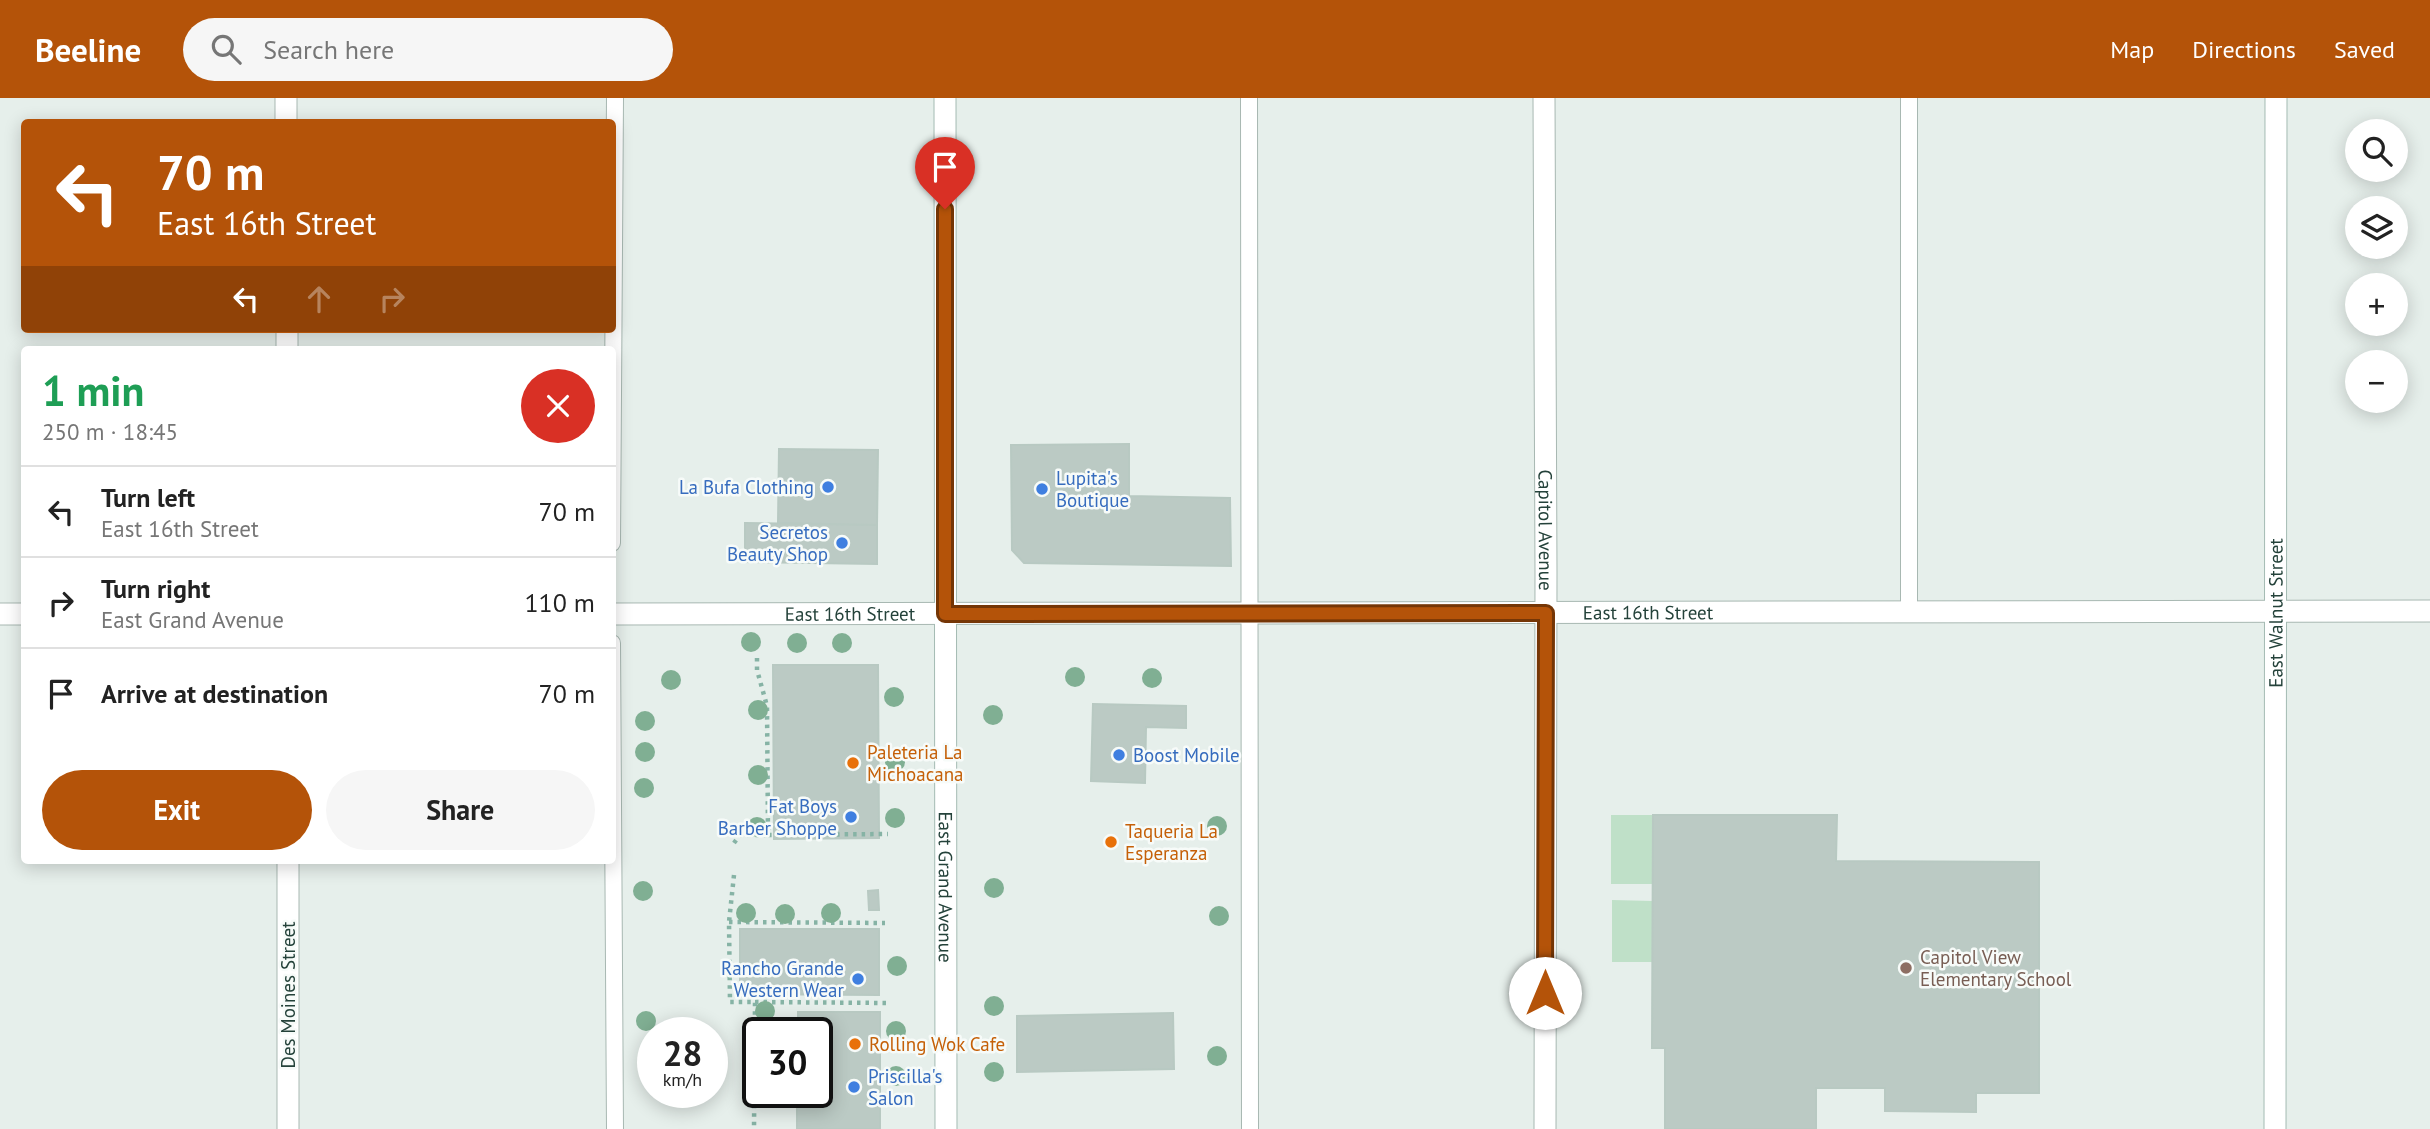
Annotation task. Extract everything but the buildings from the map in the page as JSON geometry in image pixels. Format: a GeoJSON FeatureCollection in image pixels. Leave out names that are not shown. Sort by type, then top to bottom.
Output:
{"type":"FeatureCollection","features":[{"type":"Feature","properties":{"kind":"street"},"geometry":{"type":"LineString","coordinates":[[286,98],[286,119]]}},
{"type":"Feature","properties":{"kind":"street","name":"East Grand Avenue"},"geometry":{"type":"LineString","coordinates":[[944,98],[946,1129]]}},
{"type":"Feature","properties":{"kind":"street","name":"Capitol Avenue"},"geometry":{"type":"LineString","coordinates":[[1544,98],[1545,1129]]}},
{"type":"Feature","properties":{"kind":"street","name":"East Walnut Street"},"geometry":{"type":"LineString","coordinates":[[2275,1129],[2276,98]]}},
{"type":"Feature","properties":{"kind":"street","name":"East 16th Street"},"geometry":{"type":"LineString","coordinates":[[616,614],[2430,611]]}},
{"type":"Feature","properties":{"kind":"street"},"geometry":{"type":"LineString","coordinates":[[0,614],[21,614]]}},
{"type":"Feature","properties":{"kind":"street","name":"Des Moines Street"},"geometry":{"type":"LineString","coordinates":[[288,864],[288,1129]]}},
{"type":"Feature","properties":{"kind":"lane"},"geometry":{"type":"LineString","coordinates":[[615,98],[615,119]]}},
{"type":"Feature","properties":{"kind":"lane"},"geometry":{"type":"LineString","coordinates":[[1249,98],[1250,1129]]}},
{"type":"Feature","properties":{"kind":"lane"},"geometry":{"type":"LineString","coordinates":[[1909,98],[1909,611]]}},
{"type":"Feature","properties":{"kind":"lane"},"geometry":{"type":"LineString","coordinates":[[613,864],[615,1129]]}},
{"type":"Feature","properties":{"kind":"path"},"geometry":{"type":"LineString","coordinates":[[757,658],[757,670],[767,706],[768,835]]}},
{"type":"Feature","properties":{"kind":"path"},"geometry":{"type":"LineString","coordinates":[[734,843],[740,835],[888,834]]}},
{"type":"Feature","properties":{"kind":"path"},"geometry":{"type":"LineString","coordinates":[[734,875],[729,922],[730,1002],[886,1003]]}},
{"type":"Feature","properties":{"kind":"path"},"geometry":{"type":"LineString","coordinates":[[729,922],[886,923]]}},
{"type":"Feature","properties":{"kind":"path"},"geometry":{"type":"LineString","coordinates":[[754,1129],[755,1002]]}},
{"type":"Feature","properties":{"kind":"green space"},"geometry":{"type":"Polygon","coordinates":[[[1611,815],[1653,815],[1653,884],[1611,884],[1611,815]]]}},
{"type":"Feature","properties":{"kind":"green space"},"geometry":{"type":"Polygon","coordinates":[[[1612,900],[1653,901],[1652,962],[1612,962],[1612,900]]]}},
{"type":"Feature","properties":{"kind":"place","name":"La Bufa Clothing"},"geometry":{"type":"Point","coordinates":[828,487]}},
{"type":"Feature","properties":{"kind":"place","name":"Lupita's Boutique"},"geometry":{"type":"Point","coordinates":[1042,489]}},
{"type":"Feature","properties":{"kind":"place","name":"Secretos Beauty Shop"},"geometry":{"type":"Point","coordinates":[842,543]}},
{"type":"Feature","properties":{"kind":"place","name":"Boost Mobile"},"geometry":{"type":"Point","coordinates":[1119,755]}},
{"type":"Feature","properties":{"kind":"place","name":"Paleteria La Michoacana"},"geometry":{"type":"Point","coordinates":[853,763]}},
{"type":"Feature","properties":{"kind":"place","name":"Fat Boys Barber Shoppe"},"geometry":{"type":"Point","coordinates":[851,817]}},
{"type":"Feature","properties":{"kind":"place","name":"Taqueria La Esperanza"},"geometry":{"type":"Point","coordinates":[1111,842]}},
{"type":"Feature","properties":{"kind":"place","name":"Capitol View Elementary School"},"geometry":{"type":"Point","coordinates":[1906,968]}},
{"type":"Feature","properties":{"kind":"place","name":"Rancho Grande Western Wear"},"geometry":{"type":"Point","coordinates":[858,979]}},
{"type":"Feature","properties":{"kind":"place","name":"Rolling Wok Cafe"},"geometry":{"type":"Point","coordinates":[855,1044]}},
{"type":"Feature","properties":{"kind":"place","name":"Priscilla's Salon"},"geometry":{"type":"Point","coordinates":[854,1087]}},
{"type":"Feature","properties":{"kind":"route"},"geometry":{"type":"LineString","coordinates":[[945,209],[945,614],[1546,613],[1545,993]]}}]}
